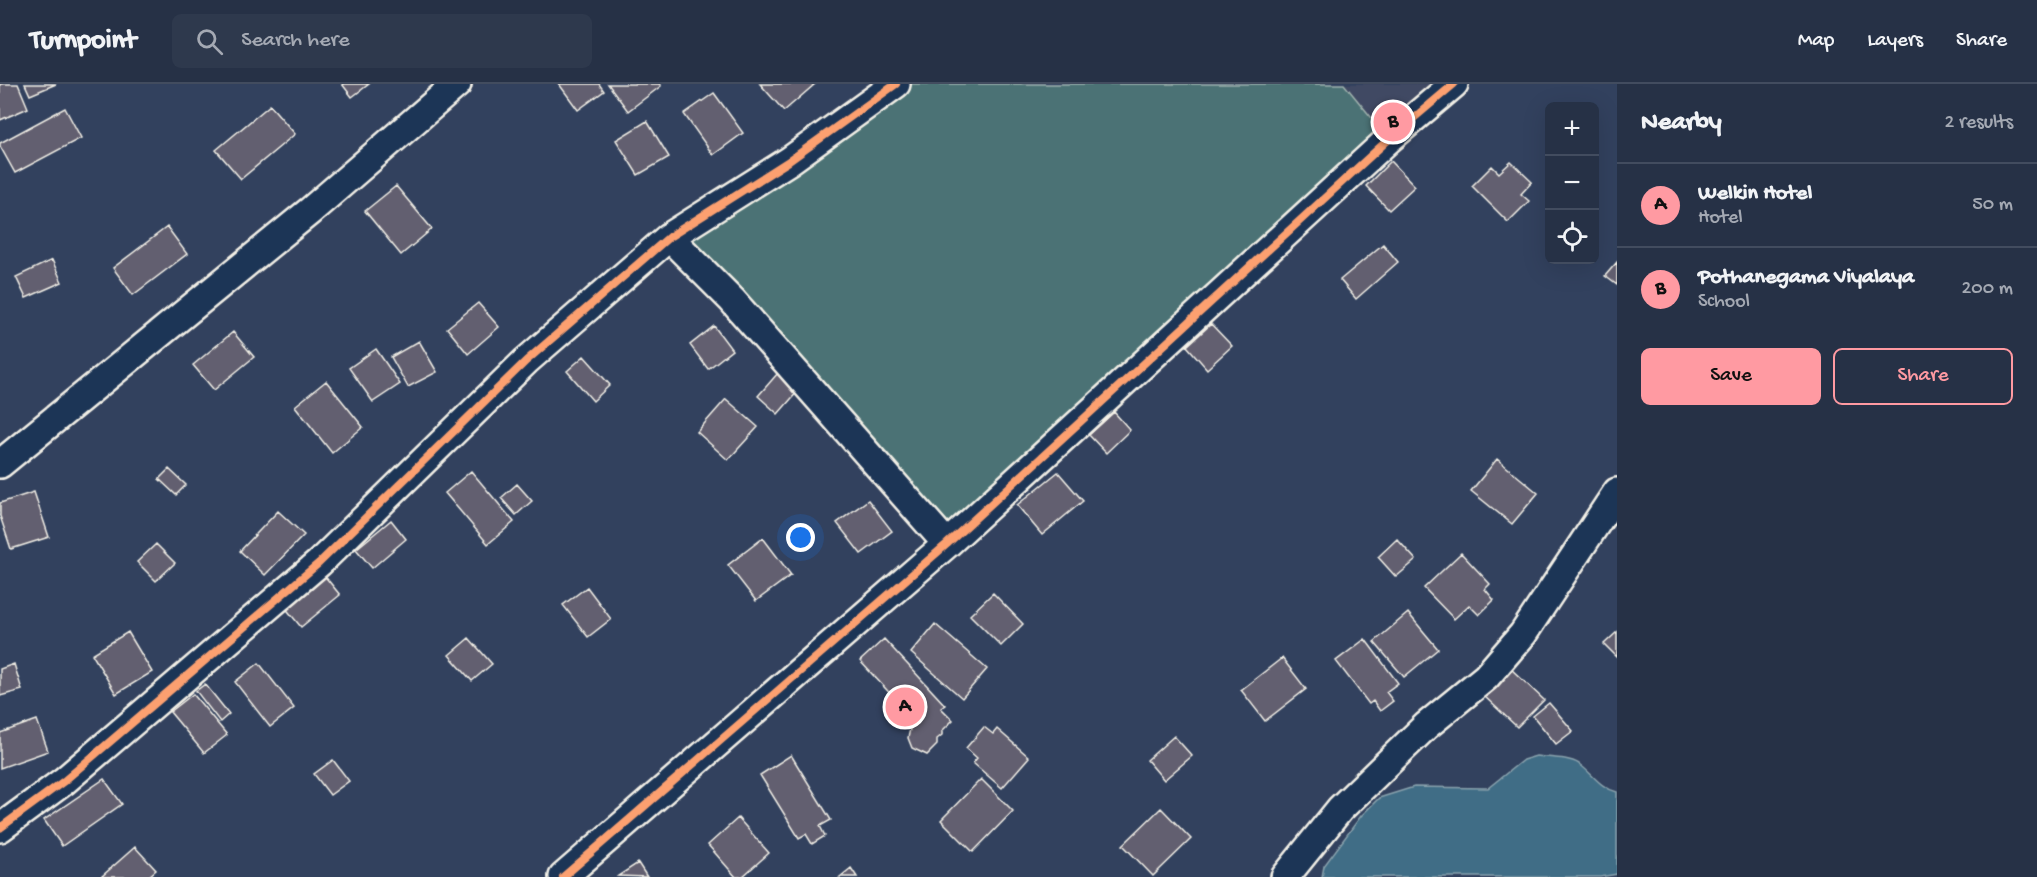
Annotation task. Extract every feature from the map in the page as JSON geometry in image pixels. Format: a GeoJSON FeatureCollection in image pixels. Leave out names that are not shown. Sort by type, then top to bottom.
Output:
{"type":"FeatureCollection","features":[{"type":"Feature","properties":{"kind":"street"},"geometry":{"type":"LineString","coordinates":[[0,464],[300,219],[457,84]]}},
{"type":"Feature","properties":{"kind":"street"},"geometry":{"type":"LineString","coordinates":[[0,828],[64,781],[319,563],[526,361],[669,237],[789,161],[896,84]]}},
{"type":"Feature","properties":{"kind":"street"},"geometry":{"type":"LineString","coordinates":[[563,877],[947,544],[1389,139],[1454,84]]}},
{"type":"Feature","properties":{"kind":"street"},"geometry":{"type":"LineString","coordinates":[[669,237],[732,300],[947,544]]}},
{"type":"Feature","properties":{"kind":"street"},"geometry":{"type":"LineString","coordinates":[[1285,877],[1340,809],[1426,726],[1486,677],[1523,634],[1617,492]]}},
{"type":"Feature","properties":{"kind":"shaded area"},"geometry":{"type":"Polygon","coordinates":[[[1344,84],[1454,84],[1389,139],[1344,84]]]}},
{"type":"Feature","properties":{"kind":"shaded area"},"geometry":{"type":"Polygon","coordinates":[[[1536,756],[1575,762],[1606,787],[1617,792],[1617,874],[1600,877],[1322,877],[1324,866],[1361,816],[1379,798],[1414,787],[1488,788],[1523,760],[1536,756]]]}},
{"type":"Feature","properties":{"kind":"green space"},"geometry":{"type":"Polygon","coordinates":[[[896,84],[1344,84],[1389,139],[947,544],[669,237],[896,84]]]}},
{"type":"Feature","properties":{"kind":"building"},"geometry":{"type":"Polygon","coordinates":[[[0,84],[18,84],[28,108],[0,120],[0,84]]]}},
{"type":"Feature","properties":{"kind":"building"},"geometry":{"type":"Polygon","coordinates":[[[25,84],[56,84],[30,95],[25,84]]]}},
{"type":"Feature","properties":{"kind":"building"},"geometry":{"type":"Polygon","coordinates":[[[342,84],[369,84],[352,97],[342,84]]]}},
{"type":"Feature","properties":{"kind":"building"},"geometry":{"type":"Polygon","coordinates":[[[559,84],[599,84],[604,91],[578,110],[559,84]]]}},
{"type":"Feature","properties":{"kind":"building"},"geometry":{"type":"Polygon","coordinates":[[[608,84],[659,84],[661,86],[628,111],[608,84]]]}},
{"type":"Feature","properties":{"kind":"building"},"geometry":{"type":"Polygon","coordinates":[[[760,84],[815,84],[784,111],[760,84]]]}},
{"type":"Feature","properties":{"kind":"building"},"geometry":{"type":"Polygon","coordinates":[[[714,93],[743,133],[713,155],[684,114],[714,93]]]}},
{"type":"Feature","properties":{"kind":"building"},"geometry":{"type":"Polygon","coordinates":[[[270,105],[295,134],[241,179],[216,150],[270,105]]]}},
{"type":"Feature","properties":{"kind":"building"},"geometry":{"type":"Polygon","coordinates":[[[65,108],[81,138],[15,173],[0,143],[65,108]]]}},
{"type":"Feature","properties":{"kind":"building"},"geometry":{"type":"Polygon","coordinates":[[[647,121],[669,157],[638,175],[616,140],[647,121]]]}},
{"type":"Feature","properties":{"kind":"building"},"geometry":{"type":"Polygon","coordinates":[[[1391,161],[1415,186],[1389,210],[1366,186],[1391,161]]]}},
{"type":"Feature","properties":{"kind":"building"},"geometry":{"type":"Polygon","coordinates":[[[1511,162],[1532,182],[1521,194],[1529,201],[1508,222],[1472,186],[1492,166],[1499,173],[1511,162]]]}},
{"type":"Feature","properties":{"kind":"building"},"geometry":{"type":"Polygon","coordinates":[[[396,186],[432,229],[401,255],[365,211],[396,186]]]}},
{"type":"Feature","properties":{"kind":"building"},"geometry":{"type":"Polygon","coordinates":[[[167,227],[187,254],[133,295],[113,268],[167,227]]]}},
{"type":"Feature","properties":{"kind":"building"},"geometry":{"type":"Polygon","coordinates":[[[1383,244],[1398,262],[1356,299],[1340,280],[1383,244]]]}},
{"type":"Feature","properties":{"kind":"building"},"geometry":{"type":"Polygon","coordinates":[[[52,260],[62,282],[26,298],[16,277],[52,260]]]}},
{"type":"Feature","properties":{"kind":"building"},"geometry":{"type":"Polygon","coordinates":[[[1617,262],[1617,285],[1605,276],[1617,262]]]}},
{"type":"Feature","properties":{"kind":"building"},"geometry":{"type":"Polygon","coordinates":[[[478,303],[499,327],[468,354],[447,328],[478,303]]]}},
{"type":"Feature","properties":{"kind":"building"},"geometry":{"type":"Polygon","coordinates":[[[1211,324],[1232,346],[1207,369],[1187,346],[1211,324]]]}},
{"type":"Feature","properties":{"kind":"building"},"geometry":{"type":"Polygon","coordinates":[[[714,326],[732,350],[708,369],[690,345],[714,326]]]}},
{"type":"Feature","properties":{"kind":"building"},"geometry":{"type":"Polygon","coordinates":[[[233,332],[254,357],[214,390],[193,365],[233,332]]]}},
{"type":"Feature","properties":{"kind":"building"},"geometry":{"type":"Polygon","coordinates":[[[419,341],[437,372],[408,387],[391,357],[419,341]]]}},
{"type":"Feature","properties":{"kind":"building"},"geometry":{"type":"Polygon","coordinates":[[[376,349],[400,384],[373,402],[349,368],[376,349]]]}},
{"type":"Feature","properties":{"kind":"building"},"geometry":{"type":"Polygon","coordinates":[[[584,356],[610,385],[593,401],[567,371],[584,356]]]}},
{"type":"Feature","properties":{"kind":"building"},"geometry":{"type":"Polygon","coordinates":[[[778,373],[798,391],[778,414],[758,396],[778,373]]]}},
{"type":"Feature","properties":{"kind":"building"},"geometry":{"type":"Polygon","coordinates":[[[326,381],[363,427],[332,453],[295,406],[326,381]]]}},
{"type":"Feature","properties":{"kind":"building"},"geometry":{"type":"Polygon","coordinates":[[[726,399],[758,427],[728,460],[697,432],[726,399]]]}},
{"type":"Feature","properties":{"kind":"building"},"geometry":{"type":"Polygon","coordinates":[[[1114,412],[1130,430],[1106,453],[1089,435],[1114,412]]]}},
{"type":"Feature","properties":{"kind":"building"},"geometry":{"type":"Polygon","coordinates":[[[1497,459],[1538,493],[1512,524],[1471,491],[1497,459]]]}},
{"type":"Feature","properties":{"kind":"building"},"geometry":{"type":"Polygon","coordinates":[[[169,469],[186,485],[176,495],[159,479],[169,469]]]}},
{"type":"Feature","properties":{"kind":"building"},"geometry":{"type":"Polygon","coordinates":[[[471,471],[514,522],[488,544],[445,493],[471,471]]]}},
{"type":"Feature","properties":{"kind":"building"},"geometry":{"type":"Polygon","coordinates":[[[1058,472],[1083,501],[1042,535],[1017,505],[1058,472]]]}},
{"type":"Feature","properties":{"kind":"building"},"geometry":{"type":"Polygon","coordinates":[[[517,484],[532,501],[516,515],[501,498],[517,484]]]}},
{"type":"Feature","properties":{"kind":"building"},"geometry":{"type":"Polygon","coordinates":[[[34,492],[49,537],[11,549],[0,516],[0,503],[34,492]]]}},
{"type":"Feature","properties":{"kind":"building"},"geometry":{"type":"Polygon","coordinates":[[[868,500],[892,531],[861,554],[837,523],[868,500]]]}},
{"type":"Feature","properties":{"kind":"building"},"geometry":{"type":"Polygon","coordinates":[[[278,511],[304,535],[265,575],[240,551],[278,511]]]}},
{"type":"Feature","properties":{"kind":"building"},"geometry":{"type":"Polygon","coordinates":[[[391,520],[406,539],[372,568],[356,549],[391,520]]]}},
{"type":"Feature","properties":{"kind":"building"},"geometry":{"type":"Polygon","coordinates":[[[763,538],[791,575],[756,601],[728,565],[763,538]]]}},
{"type":"Feature","properties":{"kind":"building"},"geometry":{"type":"Polygon","coordinates":[[[1397,539],[1416,560],[1396,577],[1378,557],[1397,539]]]}},
{"type":"Feature","properties":{"kind":"building"},"geometry":{"type":"Polygon","coordinates":[[[156,544],[175,563],[156,581],[137,562],[156,544]]]}},
{"type":"Feature","properties":{"kind":"building"},"geometry":{"type":"Polygon","coordinates":[[[1461,553],[1490,584],[1485,589],[1494,600],[1479,615],[1469,605],[1454,619],[1424,588],[1461,553]]]}},
{"type":"Feature","properties":{"kind":"building"},"geometry":{"type":"Polygon","coordinates":[[[323,574],[340,595],[301,627],[284,606],[323,574]]]}},
{"type":"Feature","properties":{"kind":"building"},"geometry":{"type":"Polygon","coordinates":[[[587,587],[611,619],[588,637],[563,605],[587,587]]]}},
{"type":"Feature","properties":{"kind":"building"},"geometry":{"type":"Polygon","coordinates":[[[993,593],[1023,624],[1001,646],[970,615],[993,593]]]}},
{"type":"Feature","properties":{"kind":"building"},"geometry":{"type":"Polygon","coordinates":[[[1408,613],[1438,649],[1404,677],[1374,642],[1408,613]]]}},
{"type":"Feature","properties":{"kind":"building"},"geometry":{"type":"Polygon","coordinates":[[[935,624],[987,669],[962,698],[911,653],[935,624]]]}},
{"type":"Feature","properties":{"kind":"building"},"geometry":{"type":"Polygon","coordinates":[[[128,632],[152,672],[116,694],[92,654],[128,632]]]}},
{"type":"Feature","properties":{"kind":"building"},"geometry":{"type":"Polygon","coordinates":[[[1617,632],[1617,657],[1604,644],[1617,632]]]}},
{"type":"Feature","properties":{"kind":"building"},"geometry":{"type":"Polygon","coordinates":[[[469,638],[492,664],[472,681],[449,655],[469,638]]]}},
{"type":"Feature","properties":{"kind":"building"},"geometry":{"type":"Polygon","coordinates":[[[884,639],[945,705],[941,708],[953,720],[942,731],[942,735],[937,739],[937,745],[927,755],[912,748],[908,738],[910,729],[908,719],[911,716],[860,661],[884,639]]]}},
{"type":"Feature","properties":{"kind":"building"},"geometry":{"type":"Polygon","coordinates":[[[1365,639],[1398,683],[1386,692],[1393,701],[1380,711],[1373,701],[1369,704],[1336,661],[1365,639]]]}},
{"type":"Feature","properties":{"kind":"building"},"geometry":{"type":"Polygon","coordinates":[[[1282,658],[1306,689],[1265,721],[1241,690],[1282,658]]]}},
{"type":"Feature","properties":{"kind":"building"},"geometry":{"type":"Polygon","coordinates":[[[259,663],[294,708],[270,727],[235,682],[259,663]]]}},
{"type":"Feature","properties":{"kind":"building"},"geometry":{"type":"Polygon","coordinates":[[[14,664],[22,690],[0,696],[0,669],[14,664]]]}},
{"type":"Feature","properties":{"kind":"building"},"geometry":{"type":"Polygon","coordinates":[[[14,664],[22,690],[0,696],[0,669],[14,664]]]}},
{"type":"Feature","properties":{"kind":"building"},"geometry":{"type":"Polygon","coordinates":[[[1510,668],[1544,700],[1517,727],[1484,696],[1510,668]]]}},
{"type":"Feature","properties":{"kind":"building"},"geometry":{"type":"Polygon","coordinates":[[[205,684],[229,714],[220,722],[196,691],[205,684]]]}},
{"type":"Feature","properties":{"kind":"building"},"geometry":{"type":"Polygon","coordinates":[[[193,694],[227,735],[204,753],[170,712],[193,694]]]}},
{"type":"Feature","properties":{"kind":"building"},"geometry":{"type":"Polygon","coordinates":[[[1549,703],[1573,731],[1556,744],[1533,716],[1549,703]]]}},
{"type":"Feature","properties":{"kind":"building"},"geometry":{"type":"Polygon","coordinates":[[[37,720],[48,751],[0,768],[0,733],[37,720]]]}},
{"type":"Feature","properties":{"kind":"building"},"geometry":{"type":"Polygon","coordinates":[[[984,727],[993,734],[997,729],[1029,757],[1002,788],[973,763],[977,758],[966,748],[984,727]]]}},
{"type":"Feature","properties":{"kind":"building"},"geometry":{"type":"Polygon","coordinates":[[[1174,736],[1192,756],[1164,780],[1147,760],[1174,736]]]}},
{"type":"Feature","properties":{"kind":"building"},"geometry":{"type":"Polygon","coordinates":[[[791,755],[831,820],[820,826],[825,836],[812,844],[806,834],[799,838],[760,775],[791,755]]]}},
{"type":"Feature","properties":{"kind":"building"},"geometry":{"type":"Polygon","coordinates":[[[333,760],[349,781],[330,795],[314,774],[333,760]]]}},
{"type":"Feature","properties":{"kind":"building"},"geometry":{"type":"Polygon","coordinates":[[[104,779],[122,804],[62,846],[44,820],[104,779]]]}},
{"type":"Feature","properties":{"kind":"building"},"geometry":{"type":"Polygon","coordinates":[[[981,779],[1013,811],[973,852],[941,820],[981,779]]]}},
{"type":"Feature","properties":{"kind":"building"},"geometry":{"type":"Polygon","coordinates":[[[1161,808],[1191,839],[1153,876],[1123,845],[1161,808]]]}},
{"type":"Feature","properties":{"kind":"building"},"geometry":{"type":"Polygon","coordinates":[[[738,818],[769,853],[742,877],[736,877],[708,845],[738,818]]]}},
{"type":"Feature","properties":{"kind":"building"},"geometry":{"type":"Polygon","coordinates":[[[135,847],[156,870],[148,877],[101,877],[135,847]]]}},
{"type":"Feature","properties":{"kind":"building"},"geometry":{"type":"Polygon","coordinates":[[[638,863],[647,877],[618,876],[638,863]]]}},
{"type":"Feature","properties":{"kind":"building"},"geometry":{"type":"Polygon","coordinates":[[[851,868],[857,877],[840,877],[851,868]]]}},
{"type":"Feature","properties":{"kind":"cycle path"},"geometry":{"type":"LineString","coordinates":[[0,828],[64,781],[319,563],[526,361],[669,237],[789,161],[896,84]]}},
{"type":"Feature","properties":{"kind":"cycle path"},"geometry":{"type":"LineString","coordinates":[[563,877],[947,544],[1389,139],[1454,84]]}},
{"type":"Feature","properties":{"kind":"place","name":"Pothanegama Viyalaya"},"geometry":{"type":"Point","coordinates":[1393,122]}},
{"type":"Feature","properties":{"kind":"place","name":"Welkin Hotel"},"geometry":{"type":"Point","coordinates":[905,707]}}]}
